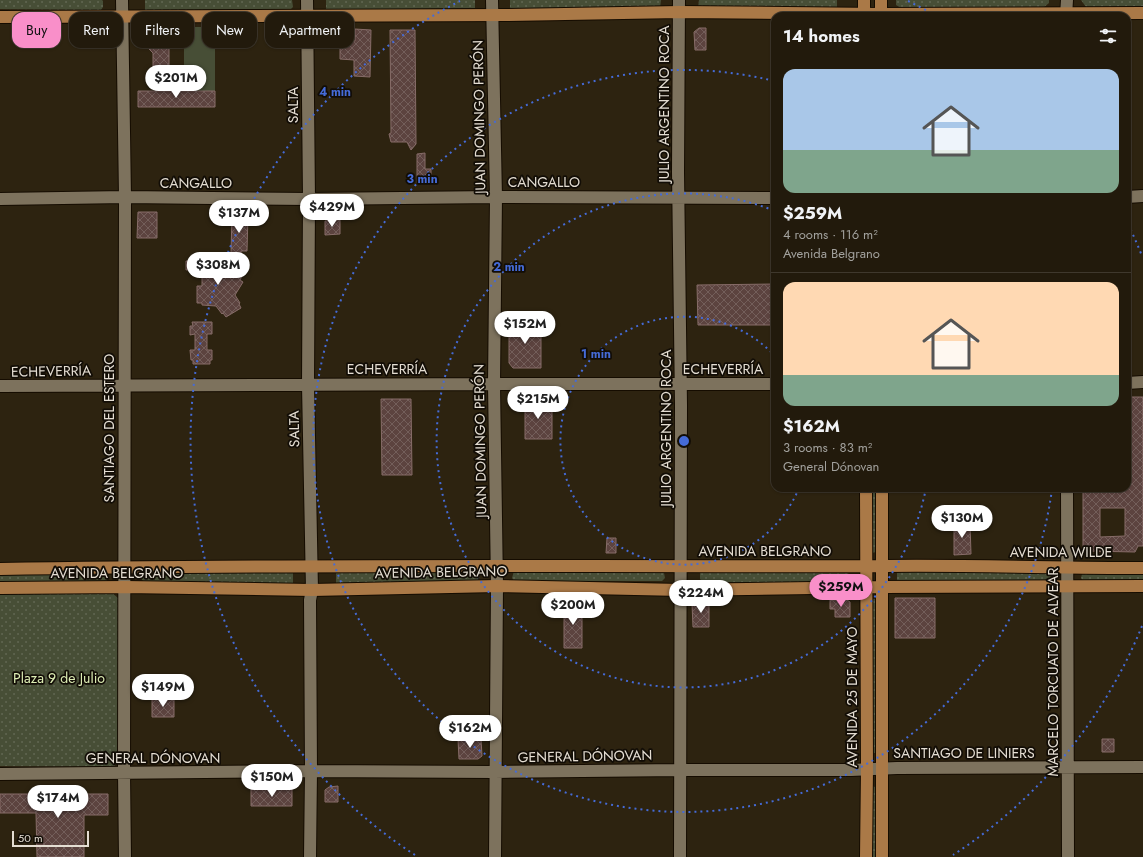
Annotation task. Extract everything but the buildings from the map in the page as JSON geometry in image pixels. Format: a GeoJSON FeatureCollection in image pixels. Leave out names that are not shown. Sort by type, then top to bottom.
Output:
{"type":"FeatureCollection","features":[{"type":"Feature","properties":{"kind":"main road"},"geometry":{"type":"LineString","coordinates":[[864,0],[864,12]]}},
{"type":"Feature","properties":{"kind":"main road"},"geometry":{"type":"LineString","coordinates":[[880,0],[881,12]]}},
{"type":"Feature","properties":{"kind":"main road"},"geometry":{"type":"LineString","coordinates":[[974,12],[1066,9],[1124,12]]}},
{"type":"Feature","properties":{"kind":"main road"},"geometry":{"type":"LineString","coordinates":[[354,15],[493,15],[680,12],[771,13]]}},
{"type":"Feature","properties":{"kind":"main road"},"geometry":{"type":"LineString","coordinates":[[1131,12],[1143,13]]}},
{"type":"Feature","properties":{"kind":"main road"},"geometry":{"type":"LineString","coordinates":[[123,16],[265,15]]}},
{"type":"Feature","properties":{"kind":"main road"},"geometry":{"type":"LineString","coordinates":[[0,17],[69,16]]}},
{"type":"Feature","properties":{"kind":"main road","name":"AVENIDA 25 DE MAYO"},"geometry":{"type":"LineString","coordinates":[[866,492],[866,857]]}},
{"type":"Feature","properties":{"kind":"main road"},"geometry":{"type":"LineString","coordinates":[[882,492],[882,857]]}},
{"type":"Feature","properties":{"kind":"main road","name":"AVENIDA BELGRANO"},"geometry":{"type":"LineString","coordinates":[[0,569],[311,566],[882,566]]}},
{"type":"Feature","properties":{"kind":"main road","name":"AVENIDA WILDE"},"geometry":{"type":"LineString","coordinates":[[882,566],[1143,568]]}},
{"type":"Feature","properties":{"kind":"main road","name":"AVENIDA BELGRANO"},"geometry":{"type":"LineString","coordinates":[[0,588],[125,587],[312,590],[497,586],[681,590],[882,586]]}},
{"type":"Feature","properties":{"kind":"main road"},"geometry":{"type":"LineString","coordinates":[[882,586],[1143,586]]}},
{"type":"Feature","properties":{"kind":"street","name":"SANTIAGO DEL ESTERO"},"geometry":{"type":"LineString","coordinates":[[122,0],[122,12]]}},
{"type":"Feature","properties":{"kind":"street","name":"SALTA"},"geometry":{"type":"LineString","coordinates":[[307,0],[307,12]]}},
{"type":"Feature","properties":{"kind":"street","name":"JUAN DOMINGO PERÓN"},"geometry":{"type":"LineString","coordinates":[[492,0],[496,197],[494,384],[497,586],[494,772],[495,857]]}},
{"type":"Feature","properties":{"kind":"street","name":"JULIO ARGENTINO ROCA"},"geometry":{"type":"LineString","coordinates":[[679,0],[681,384],[680,857]]}},
{"type":"Feature","properties":{"kind":"street","name":"SANTIAGO DEL ESTERO"},"geometry":{"type":"LineString","coordinates":[[123,48],[125,197],[125,857]]}},
{"type":"Feature","properties":{"kind":"street","name":"SALTA"},"geometry":{"type":"LineString","coordinates":[[307,48],[309,199],[308,385],[312,590],[310,632],[310,857]]}},
{"type":"Feature","properties":{"kind":"street"},"geometry":{"type":"LineString","coordinates":[[1131,197],[1143,196]]}},
{"type":"Feature","properties":{"kind":"street","name":"CANGALLO"},"geometry":{"type":"LineString","coordinates":[[0,199],[125,197],[309,199],[496,197],[771,198]]}},
{"type":"Feature","properties":{"kind":"street"},"geometry":{"type":"LineString","coordinates":[[1131,383],[1143,382]]}},
{"type":"Feature","properties":{"kind":"street","name":"ECHEVERRÍA"},"geometry":{"type":"LineString","coordinates":[[0,386],[771,384]]}},
{"type":"Feature","properties":{"kind":"street","name":"MARCELO TORCUATO DE ALVEAR"},"geometry":{"type":"LineString","coordinates":[[1067,492],[1068,857]]}},
{"type":"Feature","properties":{"kind":"street","name":"SANTIAGO DE LINIERS"},"geometry":{"type":"LineString","coordinates":[[882,768],[1143,767]]}},
{"type":"Feature","properties":{"kind":"street","name":"GENERAL DÓNOVAN"},"geometry":{"type":"LineString","coordinates":[[0,774],[311,771],[494,772],[867,770],[882,768]]}},
{"type":"Feature","properties":{"kind":"green space"},"geometry":{"type":"Polygon","coordinates":[[[0,0],[102,0],[103,7],[101,10],[0,9],[0,0]]]}},
{"type":"Feature","properties":{"kind":"green space"},"geometry":{"type":"Polygon","coordinates":[[[145,0],[292,0],[293,7],[291,9],[145,10],[145,0]]]}},
{"type":"Feature","properties":{"kind":"green space"},"geometry":{"type":"Polygon","coordinates":[[[326,0],[475,0],[475,8],[326,10],[326,0]]]}},
{"type":"Feature","properties":{"kind":"green space"},"geometry":{"type":"Polygon","coordinates":[[[510,0],[661,0],[660,8],[510,9],[510,0]]]}},
{"type":"Feature","properties":{"kind":"green space"},"geometry":{"type":"Polygon","coordinates":[[[699,0],[837,0],[837,9],[698,8],[699,0]]]}},
{"type":"Feature","properties":{"kind":"green space"},"geometry":{"type":"Polygon","coordinates":[[[896,0],[1049,0],[1049,3],[1043,8],[901,8],[896,5],[896,0]]]}},
{"type":"Feature","properties":{"kind":"green space"},"geometry":{"type":"Polygon","coordinates":[[[1081,0],[1143,0],[1143,8],[1086,7],[1081,0]]]}},
{"type":"Feature","properties":{"kind":"green space"},"geometry":{"type":"Polygon","coordinates":[[[194,27],[202,27],[202,48],[215,48],[215,91],[184,91],[184,48],[194,48],[194,27]]]}},
{"type":"Feature","properties":{"kind":"green space"},"geometry":{"type":"Polygon","coordinates":[[[872,492],[876,492],[876,552],[872,553],[872,492]]]}},
{"type":"Feature","properties":{"kind":"green space"},"geometry":{"type":"Polygon","coordinates":[[[702,570],[847,570],[850,578],[847,582],[703,582],[700,579],[700,573],[702,570]]]}},
{"type":"Feature","properties":{"kind":"green space"},"geometry":{"type":"Polygon","coordinates":[[[293,571],[293,583],[146,583],[142,580],[142,573],[293,571]]]}},
{"type":"Feature","properties":{"kind":"green space"},"geometry":{"type":"Polygon","coordinates":[[[474,571],[478,573],[478,581],[336,584],[336,572],[474,571]]]}},
{"type":"Feature","properties":{"kind":"green space"},"geometry":{"type":"Polygon","coordinates":[[[514,571],[661,571],[664,573],[665,578],[662,581],[514,581],[512,578],[514,571]]]}},
{"type":"Feature","properties":{"kind":"green space"},"geometry":{"type":"Polygon","coordinates":[[[1085,571],[1143,571],[1143,582],[1084,582],[1081,578],[1085,571]]]}},
{"type":"Feature","properties":{"kind":"green space"},"geometry":{"type":"Polygon","coordinates":[[[107,572],[107,583],[0,585],[0,573],[107,572]]]}},
{"type":"Feature","properties":{"kind":"green space"},"geometry":{"type":"Polygon","coordinates":[[[1050,572],[1051,578],[1047,581],[902,582],[897,580],[897,573],[1050,572]]]}},
{"type":"Feature","properties":{"kind":"green space","name":"Plaza 9 de Julio"},"geometry":{"type":"Polygon","coordinates":[[[111,592],[118,598],[119,759],[114,767],[0,766],[0,594],[111,592]]]}},
{"type":"Feature","properties":{"kind":"green space"},"geometry":{"type":"Polygon","coordinates":[[[870,599],[875,599],[877,753],[873,753],[870,599]]]}},
{"type":"Feature","properties":{"kind":"green space"},"geometry":{"type":"Polygon","coordinates":[[[871,786],[875,787],[876,857],[872,857],[871,786]]]}}]}
